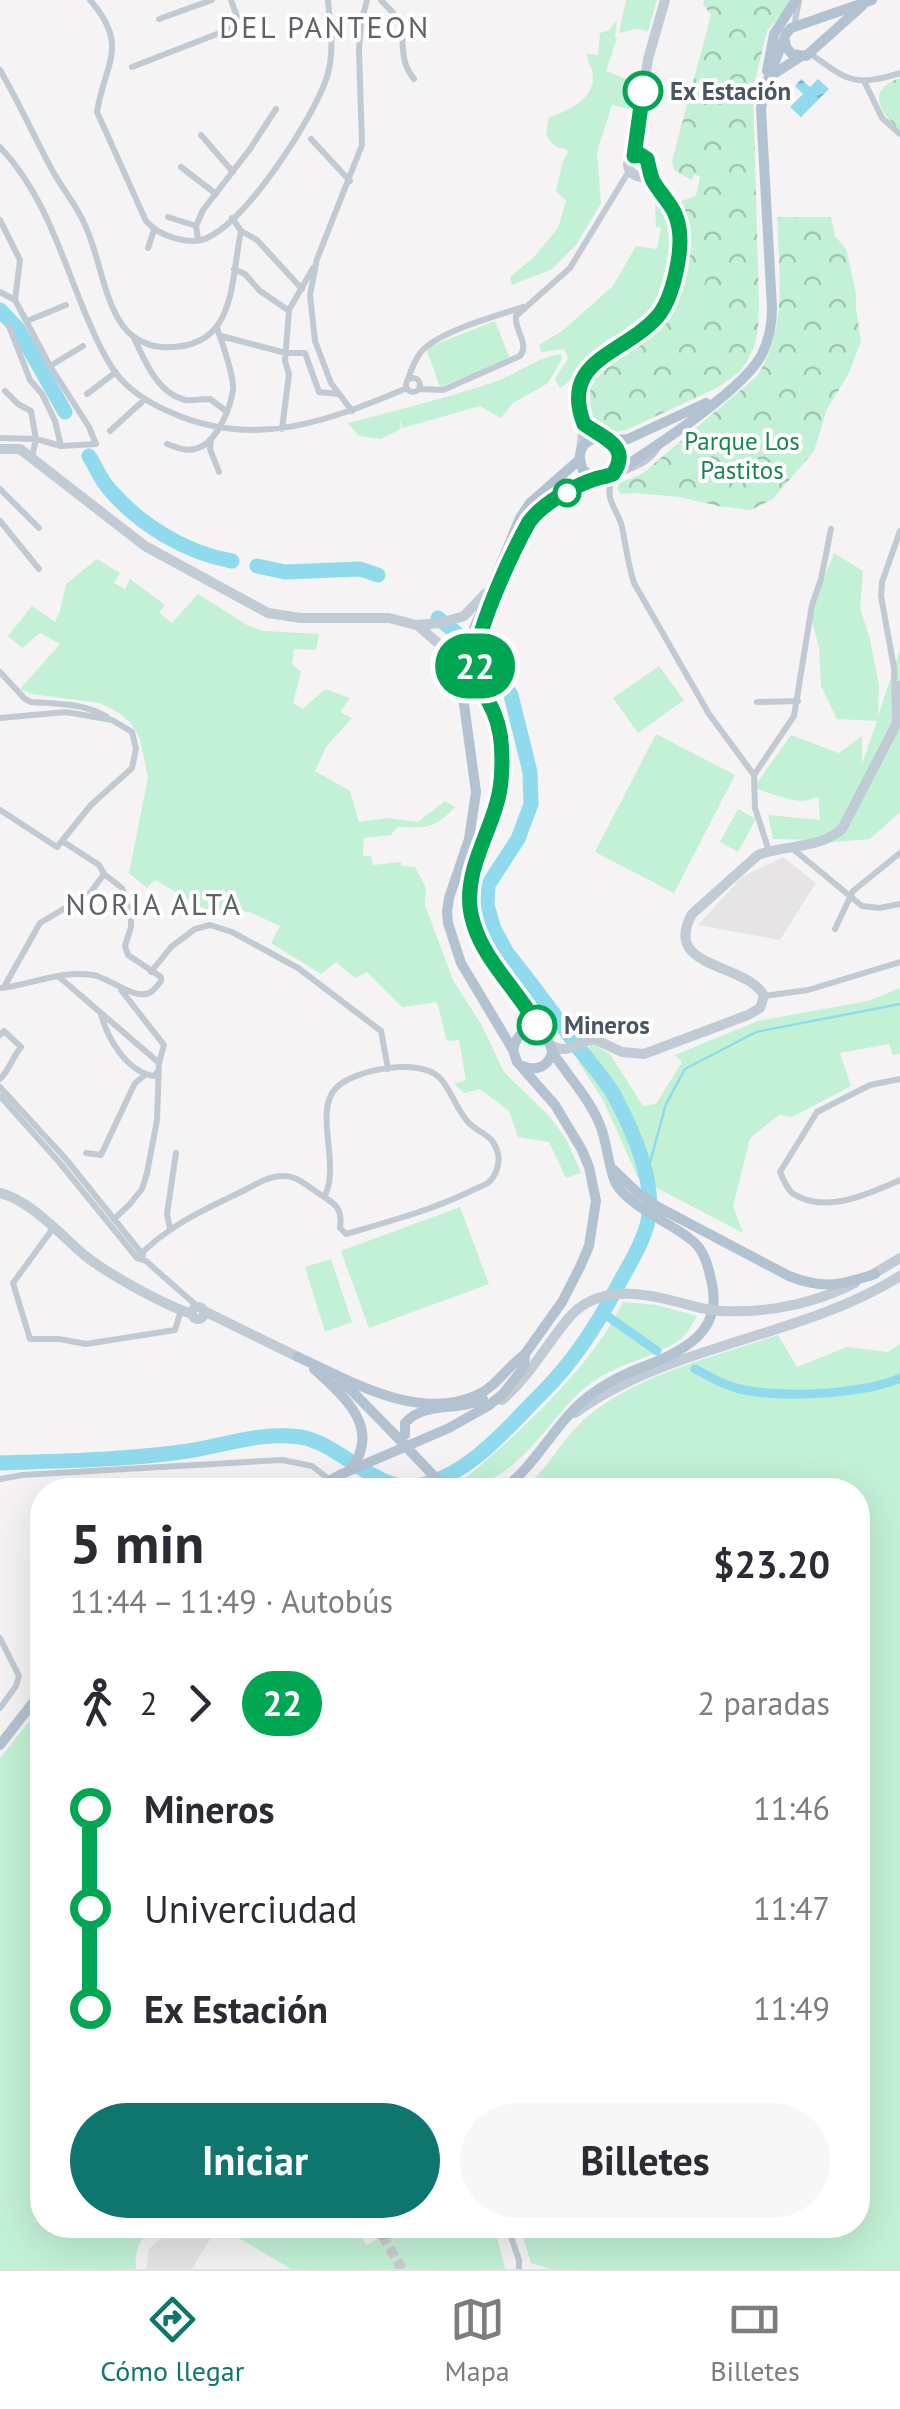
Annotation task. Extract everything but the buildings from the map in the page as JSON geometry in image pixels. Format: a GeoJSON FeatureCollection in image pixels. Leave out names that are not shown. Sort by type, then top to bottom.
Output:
{"type":"FeatureCollection","features":[{"type":"Feature","properties":{"kind":"main road"},"geometry":{"type":"LineString","coordinates":[[477,632],[529,522],[549,502],[613,474],[659,445],[724,394],[761,356],[772,323],[761,122],[774,34],[798,0]]}},
{"type":"Feature","properties":{"kind":"main road"},"geometry":{"type":"LineString","coordinates":[[767,82],[788,31],[870,1]]}},
{"type":"Feature","properties":{"kind":"main road"},"geometry":{"type":"LineString","coordinates":[[767,82],[870,1]]}},
{"type":"Feature","properties":{"kind":"main road"},"geometry":{"type":"LineString","coordinates":[[798,25],[809,26],[816,32],[810,52]]}},
{"type":"Feature","properties":{"kind":"main road"},"geometry":{"type":"LineString","coordinates":[[785,40],[789,51],[810,52]]}},
{"type":"Feature","properties":{"kind":"main road"},"geometry":{"type":"LineString","coordinates":[[298,1357],[376,1392],[413,1402],[449,1402],[480,1394],[524,1354],[562,1302],[589,1246],[596,1201],[582,1150],[555,1104],[517,1062],[461,962],[448,923],[446,912],[468,840],[476,792],[461,682],[489,590],[530,502],[580,455],[590,440],[628,440],[724,394]]}},
{"type":"Feature","properties":{"kind":"main road"},"geometry":{"type":"LineString","coordinates":[[606,440],[615,444],[620,456],[613,474]]}},
{"type":"Feature","properties":{"kind":"main road"},"geometry":{"type":"LineString","coordinates":[[580,455],[587,474],[597,478]]}},
{"type":"Feature","properties":{"kind":"main road"},"geometry":{"type":"LineString","coordinates":[[469,663],[494,714],[502,752],[498,802],[473,872],[470,902],[486,952],[538,1031],[547,1037],[600,1125],[616,1184],[642,1208],[697,1244],[704,1255],[714,1296],[707,1324],[689,1345],[675,1355],[606,1384],[575,1408],[516,1478]]}},
{"type":"Feature","properties":{"kind":"main road"},"geometry":{"type":"LineString","coordinates":[[513,1050],[523,1033],[538,1031]]}},
{"type":"Feature","properties":{"kind":"main road"},"geometry":{"type":"LineString","coordinates":[[521,1066],[538,1068],[548,1062],[552,1049]]}},
{"type":"Feature","properties":{"kind":"main road"},"geometry":{"type":"LineString","coordinates":[[613,1169],[658,1207],[760,1263],[806,1282],[842,1284],[874,1274]]}},
{"type":"Feature","properties":{"kind":"main road"},"geometry":{"type":"LineString","coordinates":[[334,1478],[470,1417],[502,1394],[524,1367],[524,1354]]}},
{"type":"Feature","properties":{"kind":"main road"},"geometry":{"type":"LineString","coordinates":[[298,1357],[350,1389],[400,1436],[434,1478]]}},
{"type":"Feature","properties":{"kind":"main road"},"geometry":{"type":"LineString","coordinates":[[310,1364],[354,1409],[362,1453],[347,1472]]}},
{"type":"Feature","properties":{"kind":"main road"},"geometry":{"type":"LineString","coordinates":[[400,1436],[414,1414],[477,1402],[485,1398],[491,1386]]}},
{"type":"Feature","properties":{"kind":"main road"},"geometry":{"type":"LineString","coordinates":[[513,1478],[523,1472]]}},
{"type":"Feature","properties":{"kind":"main road"},"geometry":{"type":"LineString","coordinates":[[0,1745],[30,1706]]}},
{"type":"Feature","properties":{"kind":"street"},"geometry":{"type":"LineString","coordinates":[[90,0],[105,17],[112,33],[111,62],[96,112],[134,198],[154,230],[187,241],[208,238],[247,204],[288,150],[311,111],[327,76],[332,45],[328,0]]}},
{"type":"Feature","properties":{"kind":"street"},"geometry":{"type":"LineString","coordinates":[[159,19],[212,0]]}},
{"type":"Feature","properties":{"kind":"street"},"geometry":{"type":"LineString","coordinates":[[132,67],[240,25],[231,0]]}},
{"type":"Feature","properties":{"kind":"street"},"geometry":{"type":"LineString","coordinates":[[282,428],[288,374],[288,310],[318,259],[362,146],[359,51],[367,0]]}},
{"type":"Feature","properties":{"kind":"street"},"geometry":{"type":"LineString","coordinates":[[381,0],[398,20],[404,60],[414,79]]}},
{"type":"Feature","properties":{"kind":"street"},"geometry":{"type":"LineString","coordinates":[[652,179],[633,173],[628,164],[634,156],[648,58],[665,0]]}},
{"type":"Feature","properties":{"kind":"street"},"geometry":{"type":"LineString","coordinates":[[798,0],[798,25]]}},
{"type":"Feature","properties":{"kind":"street"},"geometry":{"type":"LineString","coordinates":[[810,52],[843,77],[864,81],[900,73]]}},
{"type":"Feature","properties":{"kind":"street"},"geometry":{"type":"LineString","coordinates":[[0,70],[85,225],[119,321],[134,338],[153,376],[186,400],[210,398],[226,411]]}},
{"type":"Feature","properties":{"kind":"street"},"geometry":{"type":"LineString","coordinates":[[864,81],[882,118],[900,134]]}},
{"type":"Feature","properties":{"kind":"street"},"geometry":{"type":"LineString","coordinates":[[198,240],[196,226],[203,210],[276,109]]}},
{"type":"Feature","properties":{"kind":"street"},"geometry":{"type":"LineString","coordinates":[[201,135],[233,172]]}},
{"type":"Feature","properties":{"kind":"street"},"geometry":{"type":"LineString","coordinates":[[310,139],[350,181]]}},
{"type":"Feature","properties":{"kind":"street"},"geometry":{"type":"LineString","coordinates":[[0,147],[19,167],[46,213],[83,308],[116,372],[144,400],[184,418],[219,428],[250,431],[320,422],[407,384],[416,358],[444,336],[528,305]]}},
{"type":"Feature","properties":{"kind":"street"},"geometry":{"type":"LineString","coordinates":[[580,455],[584,424],[577,400],[583,376],[656,319],[673,284],[679,224],[669,200],[652,179],[649,163],[644,156],[634,156]]}},
{"type":"Feature","properties":{"kind":"street"},"geometry":{"type":"LineString","coordinates":[[181,167],[216,194]]}},
{"type":"Feature","properties":{"kind":"street"},"geometry":{"type":"LineString","coordinates":[[407,384],[412,392],[443,390],[520,356],[524,344],[518,314],[570,268],[633,173]]}},
{"type":"Feature","properties":{"kind":"street"},"geometry":{"type":"LineString","coordinates":[[168,218],[196,226]]}},
{"type":"Feature","properties":{"kind":"street"},"geometry":{"type":"LineString","coordinates":[[232,218],[302,289]]}},
{"type":"Feature","properties":{"kind":"street"},"geometry":{"type":"LineString","coordinates":[[0,220],[20,260],[15,300]]}},
{"type":"Feature","properties":{"kind":"street"},"geometry":{"type":"LineString","coordinates":[[148,248],[154,230]]}},
{"type":"Feature","properties":{"kind":"street"},"geometry":{"type":"LineString","coordinates":[[134,338],[152,347],[191,346],[218,332],[228,308],[241,231]]}},
{"type":"Feature","properties":{"kind":"street"},"geometry":{"type":"LineString","coordinates":[[318,259],[310,295],[316,341],[331,383],[352,411]]}},
{"type":"Feature","properties":{"kind":"street"},"geometry":{"type":"LineString","coordinates":[[234,268],[288,310]]}},
{"type":"Feature","properties":{"kind":"street"},"geometry":{"type":"LineString","coordinates":[[0,292],[15,300],[96,444],[60,446],[36,439],[0,438]]}},
{"type":"Feature","properties":{"kind":"street"},"geometry":{"type":"LineString","coordinates":[[27,321],[66,305]]}},
{"type":"Feature","properties":{"kind":"street"},"geometry":{"type":"LineString","coordinates":[[9,326],[30,380],[55,421],[60,446]]}},
{"type":"Feature","properties":{"kind":"street"},"geometry":{"type":"LineString","coordinates":[[218,332],[286,354],[305,352],[319,392],[340,394]]}},
{"type":"Feature","properties":{"kind":"street"},"geometry":{"type":"LineString","coordinates":[[167,444],[197,449],[219,428],[234,386],[218,332]]}},
{"type":"Feature","properties":{"kind":"street"},"geometry":{"type":"LineString","coordinates":[[50,366],[83,346]]}},
{"type":"Feature","properties":{"kind":"street"},"geometry":{"type":"LineString","coordinates":[[87,394],[116,372]]}},
{"type":"Feature","properties":{"kind":"street"},"geometry":{"type":"LineString","coordinates":[[6,391],[18,404],[32,410],[36,439],[32,457]]}},
{"type":"Feature","properties":{"kind":"street"},"geometry":{"type":"LineString","coordinates":[[110,431],[144,400]]}},
{"type":"Feature","properties":{"kind":"street"},"geometry":{"type":"LineString","coordinates":[[584,424],[606,440]]}},
{"type":"Feature","properties":{"kind":"street"},"geometry":{"type":"LineString","coordinates":[[211,439],[210,449],[220,472]]}},
{"type":"Feature","properties":{"kind":"street"},"geometry":{"type":"LineString","coordinates":[[659,445],[652,457],[616,478],[610,486],[627,560],[634,583],[709,714],[754,775],[755,808],[769,851]]}},
{"type":"Feature","properties":{"kind":"street"},"geometry":{"type":"LineString","coordinates":[[0,449],[20,449],[145,546],[268,613],[441,624],[464,616],[489,590]]}},
{"type":"Feature","properties":{"kind":"street"},"geometry":{"type":"LineString","coordinates":[[0,488],[39,528]]}},
{"type":"Feature","properties":{"kind":"street"},"geometry":{"type":"LineString","coordinates":[[0,521],[39,569]]}},
{"type":"Feature","properties":{"kind":"street"},"geometry":{"type":"LineString","coordinates":[[754,775],[794,716],[810,614],[822,579],[831,529]]}},
{"type":"Feature","properties":{"kind":"street"},"geometry":{"type":"LineString","coordinates":[[898,721],[893,712],[894,668],[881,596],[900,530]]}},
{"type":"Feature","properties":{"kind":"street"},"geometry":{"type":"LineString","coordinates":[[416,624],[452,655],[461,682]]}},
{"type":"Feature","properties":{"kind":"street"},"geometry":{"type":"LineString","coordinates":[[0,672],[25,700],[94,709],[132,732],[136,749],[132,768],[91,805],[57,848],[0,810]]}},
{"type":"Feature","properties":{"kind":"street"},"geometry":{"type":"LineString","coordinates":[[764,996],[747,978],[698,957],[686,937],[688,922],[750,860],[769,851],[826,840],[842,829],[898,721],[900,686]]}},
{"type":"Feature","properties":{"kind":"street"},"geometry":{"type":"LineString","coordinates":[[757,702],[798,701]]}},
{"type":"Feature","properties":{"kind":"street"},"geometry":{"type":"LineString","coordinates":[[0,718],[66,712],[112,720]]}},
{"type":"Feature","properties":{"kind":"street"},"geometry":{"type":"LineString","coordinates":[[4,984],[42,977],[96,975],[144,996],[161,981],[161,977],[128,954],[125,946],[131,917],[122,888],[99,865],[62,841]]}},
{"type":"Feature","properties":{"kind":"street"},"geometry":{"type":"LineString","coordinates":[[792,848],[862,906],[871,909],[900,904]]}},
{"type":"Feature","properties":{"kind":"street"},"geometry":{"type":"LineString","coordinates":[[835,928],[858,885],[900,853]]}},
{"type":"Feature","properties":{"kind":"street"},"geometry":{"type":"LineString","coordinates":[[4,984],[40,923],[90,893],[104,874]]}},
{"type":"Feature","properties":{"kind":"street"},"geometry":{"type":"LineString","coordinates":[[151,972],[171,948],[196,929],[210,925],[232,932],[298,968],[381,1031],[388,1068]]}},
{"type":"Feature","properties":{"kind":"street"},"geometry":{"type":"LineString","coordinates":[[764,996],[808,990],[900,962]]}},
{"type":"Feature","properties":{"kind":"street"},"geometry":{"type":"LineString","coordinates":[[57,976],[159,1066]]}},
{"type":"Feature","properties":{"kind":"street"},"geometry":{"type":"LineString","coordinates":[[114,1219],[142,1189],[147,1174],[164,1044],[117,986]]}},
{"type":"Feature","properties":{"kind":"street"},"geometry":{"type":"LineString","coordinates":[[552,1049],[572,1049],[594,1039],[622,1052],[644,1054],[754,1012],[764,996]]}},
{"type":"Feature","properties":{"kind":"street"},"geometry":{"type":"LineString","coordinates":[[100,1012],[108,1035],[130,1064],[154,1076],[159,1066]]}},
{"type":"Feature","properties":{"kind":"street"},"geometry":{"type":"LineString","coordinates":[[0,1036],[4,1031],[21,1046],[10,1069],[0,1079]]}},
{"type":"Feature","properties":{"kind":"street"},"geometry":{"type":"LineString","coordinates":[[142,1257],[170,1229],[268,1179],[283,1176],[298,1180],[324,1197],[338,1206],[342,1216],[340,1228],[346,1234],[442,1205],[490,1182],[499,1156],[492,1139],[469,1123],[438,1077],[421,1068],[388,1068],[338,1086],[328,1100],[329,1189],[324,1197]]}},
{"type":"Feature","properties":{"kind":"street"},"geometry":{"type":"LineString","coordinates":[[86,1152],[100,1155],[136,1083],[145,1074]]}},
{"type":"Feature","properties":{"kind":"street"},"geometry":{"type":"LineString","coordinates":[[900,1079],[870,1084],[817,1112],[780,1172],[790,1191],[819,1204],[868,1194],[900,1180]]}},
{"type":"Feature","properties":{"kind":"street"},"geometry":{"type":"LineString","coordinates":[[0,1087],[65,1158],[142,1257]]}},
{"type":"Feature","properties":{"kind":"street"},"geometry":{"type":"LineString","coordinates":[[0,1096],[195,1312]]}},
{"type":"Feature","properties":{"kind":"street"},"geometry":{"type":"LineString","coordinates":[[170,1229],[167,1214],[176,1153]]}},
{"type":"Feature","properties":{"kind":"street"},"geometry":{"type":"LineString","coordinates":[[0,1193],[54,1227],[106,1270],[298,1357]]}},
{"type":"Feature","properties":{"kind":"street"},"geometry":{"type":"LineString","coordinates":[[54,1227],[13,1284],[30,1339],[86,1344],[175,1330],[195,1312]]}},
{"type":"Feature","properties":{"kind":"street"},"geometry":{"type":"LineString","coordinates":[[470,1417],[503,1400],[528,1376],[568,1318],[590,1300],[622,1294],[721,1311],[755,1311],[838,1291],[900,1258]]}},
{"type":"Feature","properties":{"kind":"street"},"geometry":{"type":"LineString","coordinates":[[563,1423],[579,1410],[641,1377],[828,1312],[900,1276]]}},
{"type":"Feature","properties":{"kind":"street"},"geometry":{"type":"LineString","coordinates":[[0,1479],[282,1460],[312,1466],[327,1478]]}},
{"type":"Feature","properties":{"kind":"street"},"geometry":{"type":"LineString","coordinates":[[0,1708],[19,1676],[2,1641]]}},
{"type":"Feature","properties":{"kind":"street"},"geometry":{"type":"LineString","coordinates":[[511,2238],[519,2269]]}},
{"type":"Feature","properties":{"kind":"shaded area"},"geometry":{"type":"Polygon","coordinates":[[[783,857],[816,883],[780,940],[698,925],[742,877],[783,857]]]}},
{"type":"Feature","properties":{"kind":"shaded area"},"geometry":{"type":"Polygon","coordinates":[[[211,2238],[192,2269],[146,2269],[149,2249],[157,2241],[211,2238]]]}},
{"type":"Feature","properties":{"kind":"green space"},"geometry":{"type":"Polygon","coordinates":[[[626,0],[657,0],[648,31],[619,33],[626,0]]]}},
{"type":"Feature","properties":{"kind":"green space","name":"Parque Los Pastitos"},"geometry":{"type":"Polygon","coordinates":[[[704,0],[790,0],[767,31],[753,89],[759,306],[754,347],[739,372],[717,388],[626,430],[600,431],[586,421],[581,398],[584,388],[669,310],[696,316],[706,278],[679,271],[682,237],[673,204],[696,196],[700,177],[695,174],[691,180],[674,170],[672,161],[711,15],[704,0]]]}},
{"type":"Feature","properties":{"kind":"green space"},"geometry":{"type":"Polygon","coordinates":[[[617,20],[617,38],[606,71],[634,82],[629,109],[612,105],[597,152],[601,203],[576,245],[552,269],[512,285],[510,277],[534,257],[558,228],[566,201],[556,191],[568,152],[554,145],[546,135],[549,117],[566,111],[587,95],[593,79],[587,54],[598,55],[600,33],[609,30],[617,20]]]}},
{"type":"Feature","properties":{"kind":"green space"},"geometry":{"type":"Polygon","coordinates":[[[900,78],[900,130],[882,109],[879,95],[889,83],[900,78]]]}},
{"type":"Feature","properties":{"kind":"green space"},"geometry":{"type":"Polygon","coordinates":[[[661,200],[671,222],[673,239],[668,273],[656,306],[637,326],[587,360],[560,388],[555,379],[568,358],[564,349],[541,352],[539,345],[562,331],[613,286],[636,246],[657,249],[661,228],[656,227],[655,202],[661,200]]]}},
{"type":"Feature","properties":{"kind":"green space","name":"Parque Los Pastitos"},"geometry":{"type":"Polygon","coordinates":[[[777,217],[831,217],[835,236],[846,249],[856,293],[861,341],[849,373],[827,409],[814,451],[773,499],[751,510],[680,497],[621,494],[617,489],[619,483],[642,474],[756,377],[766,359],[777,321],[777,217]]]}},
{"type":"Feature","properties":{"kind":"green space"},"geometry":{"type":"Polygon","coordinates":[[[679,271],[706,277],[696,317],[669,310],[679,271]]]}},
{"type":"Feature","properties":{"kind":"green space"},"geometry":{"type":"Polygon","coordinates":[[[495,321],[510,359],[440,387],[426,348],[495,321]]]}},
{"type":"Feature","properties":{"kind":"green space"},"geometry":{"type":"Polygon","coordinates":[[[561,354],[548,383],[513,403],[501,418],[480,406],[403,428],[399,419],[401,429],[381,439],[359,436],[348,423],[478,387],[561,354]]]}},
{"type":"Feature","properties":{"kind":"green space"},"geometry":{"type":"Polygon","coordinates":[[[834,553],[863,571],[860,608],[879,686],[878,716],[900,650],[900,812],[870,839],[812,844],[817,840],[773,839],[768,815],[820,820],[818,797],[798,801],[754,787],[791,735],[839,753],[862,736],[862,764],[877,721],[837,719],[821,686],[819,647],[810,613],[834,553]]]}},
{"type":"Feature","properties":{"kind":"green space"},"geometry":{"type":"Polygon","coordinates":[[[97,559],[120,573],[114,583],[125,589],[130,579],[165,605],[159,613],[172,623],[198,594],[263,631],[319,634],[316,650],[294,649],[292,664],[301,672],[293,703],[303,709],[325,689],[350,698],[340,712],[352,718],[326,747],[315,771],[350,791],[359,822],[387,818],[418,822],[445,801],[455,807],[429,826],[397,827],[391,835],[364,838],[363,856],[371,856],[373,865],[401,862],[401,866],[415,867],[426,888],[425,905],[453,980],[481,1024],[504,1072],[550,1117],[566,1139],[581,1173],[566,1178],[549,1142],[518,1137],[509,1111],[480,1089],[464,1093],[454,1084],[466,1080],[459,1040],[447,1041],[437,1002],[402,1007],[367,972],[355,978],[336,962],[321,974],[271,943],[280,926],[252,913],[224,907],[216,915],[155,880],[147,888],[129,873],[148,777],[140,739],[131,723],[100,703],[20,689],[60,644],[40,633],[22,648],[8,636],[32,606],[55,622],[66,584],[97,559]]]}},
{"type":"Feature","properties":{"kind":"green space"},"geometry":{"type":"Polygon","coordinates":[[[659,666],[684,700],[638,733],[613,698],[659,666]]]}},
{"type":"Feature","properties":{"kind":"green space"},"geometry":{"type":"Polygon","coordinates":[[[656,734],[735,775],[674,893],[595,852],[656,734]]]}},
{"type":"Feature","properties":{"kind":"green space"},"geometry":{"type":"Polygon","coordinates":[[[738,809],[756,819],[738,852],[720,842],[738,809]]]}},
{"type":"Feature","properties":{"kind":"green space"},"geometry":{"type":"Polygon","coordinates":[[[900,988],[900,1054],[893,1055],[889,1044],[840,1053],[851,1086],[792,1117],[779,1115],[750,1138],[733,1206],[743,1233],[638,1178],[603,1100],[579,1063],[578,1054],[593,1044],[610,1054],[643,1106],[656,1104],[682,1062],[675,1055],[758,1021],[868,1001],[900,988]]]}},
{"type":"Feature","properties":{"kind":"green space"},"geometry":{"type":"Polygon","coordinates":[[[460,1207],[489,1284],[369,1328],[341,1251],[460,1207]]]}},
{"type":"Feature","properties":{"kind":"green space"},"geometry":{"type":"Polygon","coordinates":[[[331,1259],[352,1322],[325,1332],[305,1267],[331,1259]]]}},
{"type":"Feature","properties":{"kind":"green space"},"geometry":{"type":"Polygon","coordinates":[[[623,1302],[657,1305],[697,1316],[678,1341],[587,1386],[531,1448],[500,1475],[465,1478],[573,1376],[623,1302]]]}},
{"type":"Feature","properties":{"kind":"green space"},"geometry":{"type":"Polygon","coordinates":[[[778,1335],[797,1367],[847,1347],[888,1352],[900,1344],[900,2269],[551,2269],[531,2263],[523,2238],[870,2238],[870,1478],[534,1478],[588,1416],[630,1389],[778,1335]]]}},
{"type":"Feature","properties":{"kind":"green space"},"geometry":{"type":"Polygon","coordinates":[[[30,1720],[30,2238],[144,2238],[136,2255],[136,2269],[0,2269],[0,1758],[30,1720]]]}},
{"type":"Feature","properties":{"kind":"green space"},"geometry":{"type":"Polygon","coordinates":[[[239,2238],[362,2238],[366,2245],[379,2238],[497,2238],[505,2269],[291,2269],[239,2238]]]}},
{"type":"Feature","properties":{"kind":"water"},"geometry":{"type":"Polygon","coordinates":[[[801,79],[810,87],[818,79],[829,89],[801,117],[790,107],[803,94],[795,86],[801,79]]]}},
{"type":"Feature","properties":{"kind":"waterway"},"geometry":{"type":"LineString","coordinates":[[0,310],[18,329],[65,412]]}},
{"type":"Feature","properties":{"kind":"waterway"},"geometry":{"type":"LineString","coordinates":[[89,456],[107,486],[150,526],[181,544],[232,561]]}},
{"type":"Feature","properties":{"kind":"waterway"},"geometry":{"type":"LineString","coordinates":[[257,566],[285,572],[360,569],[378,575]]}},
{"type":"Feature","properties":{"kind":"waterway"},"geometry":{"type":"LineString","coordinates":[[438,618],[487,658],[511,695],[530,772],[531,804],[518,839],[488,885],[487,905],[494,929],[507,953],[616,1099],[641,1158],[650,1206],[646,1230],[634,1256],[573,1357],[485,1450],[442,1478]]}},
{"type":"Feature","properties":{"kind":"waterway"},"geometry":{"type":"LineString","coordinates":[[646,1177],[666,1104],[685,1069],[756,1032],[900,1004]]}},
{"type":"Feature","properties":{"kind":"waterway"},"geometry":{"type":"LineString","coordinates":[[603,1313],[657,1351]]}},
{"type":"Feature","properties":{"kind":"waterway"},"geometry":{"type":"LineString","coordinates":[[695,1369],[730,1386],[768,1393],[840,1392],[900,1378]]}},
{"type":"Feature","properties":{"kind":"waterway"},"geometry":{"type":"LineString","coordinates":[[0,1463],[158,1455],[285,1436],[315,1441],[379,1478]]}},
{"type":"Feature","properties":{"kind":"tunnel"},"geometry":{"type":"LineString","coordinates":[[384,2238],[402,2269]]}},
{"type":"Feature","properties":{"kind":"bus line","name":"22"},"geometry":{"type":"LineString","coordinates":[[537,1025],[486,952],[472,915],[473,872],[498,802],[502,752],[495,715],[474,664],[497,590],[529,522],[554,499],[613,474],[620,463],[615,444],[584,424],[578,411],[583,376],[656,319],[673,284],[679,224],[669,200],[652,179],[647,159],[634,156],[643,91]]}},
{"type":"Feature","properties":{"kind":"place","name":"Ex Estación"},"geometry":{"type":"Point","coordinates":[643,91]}},
{"type":"Feature","properties":{"kind":"place","name":"Mineros"},"geometry":{"type":"Point","coordinates":[537,1025]}},
{"type":"Feature","properties":{"kind":"district","name":"DEL PANTEON"},"geometry":{"type":"Point","coordinates":[325,28]}},
{"type":"Feature","properties":{"kind":"district","name":"NORIA ALTA"},"geometry":{"type":"Point","coordinates":[154,905]}}]}
